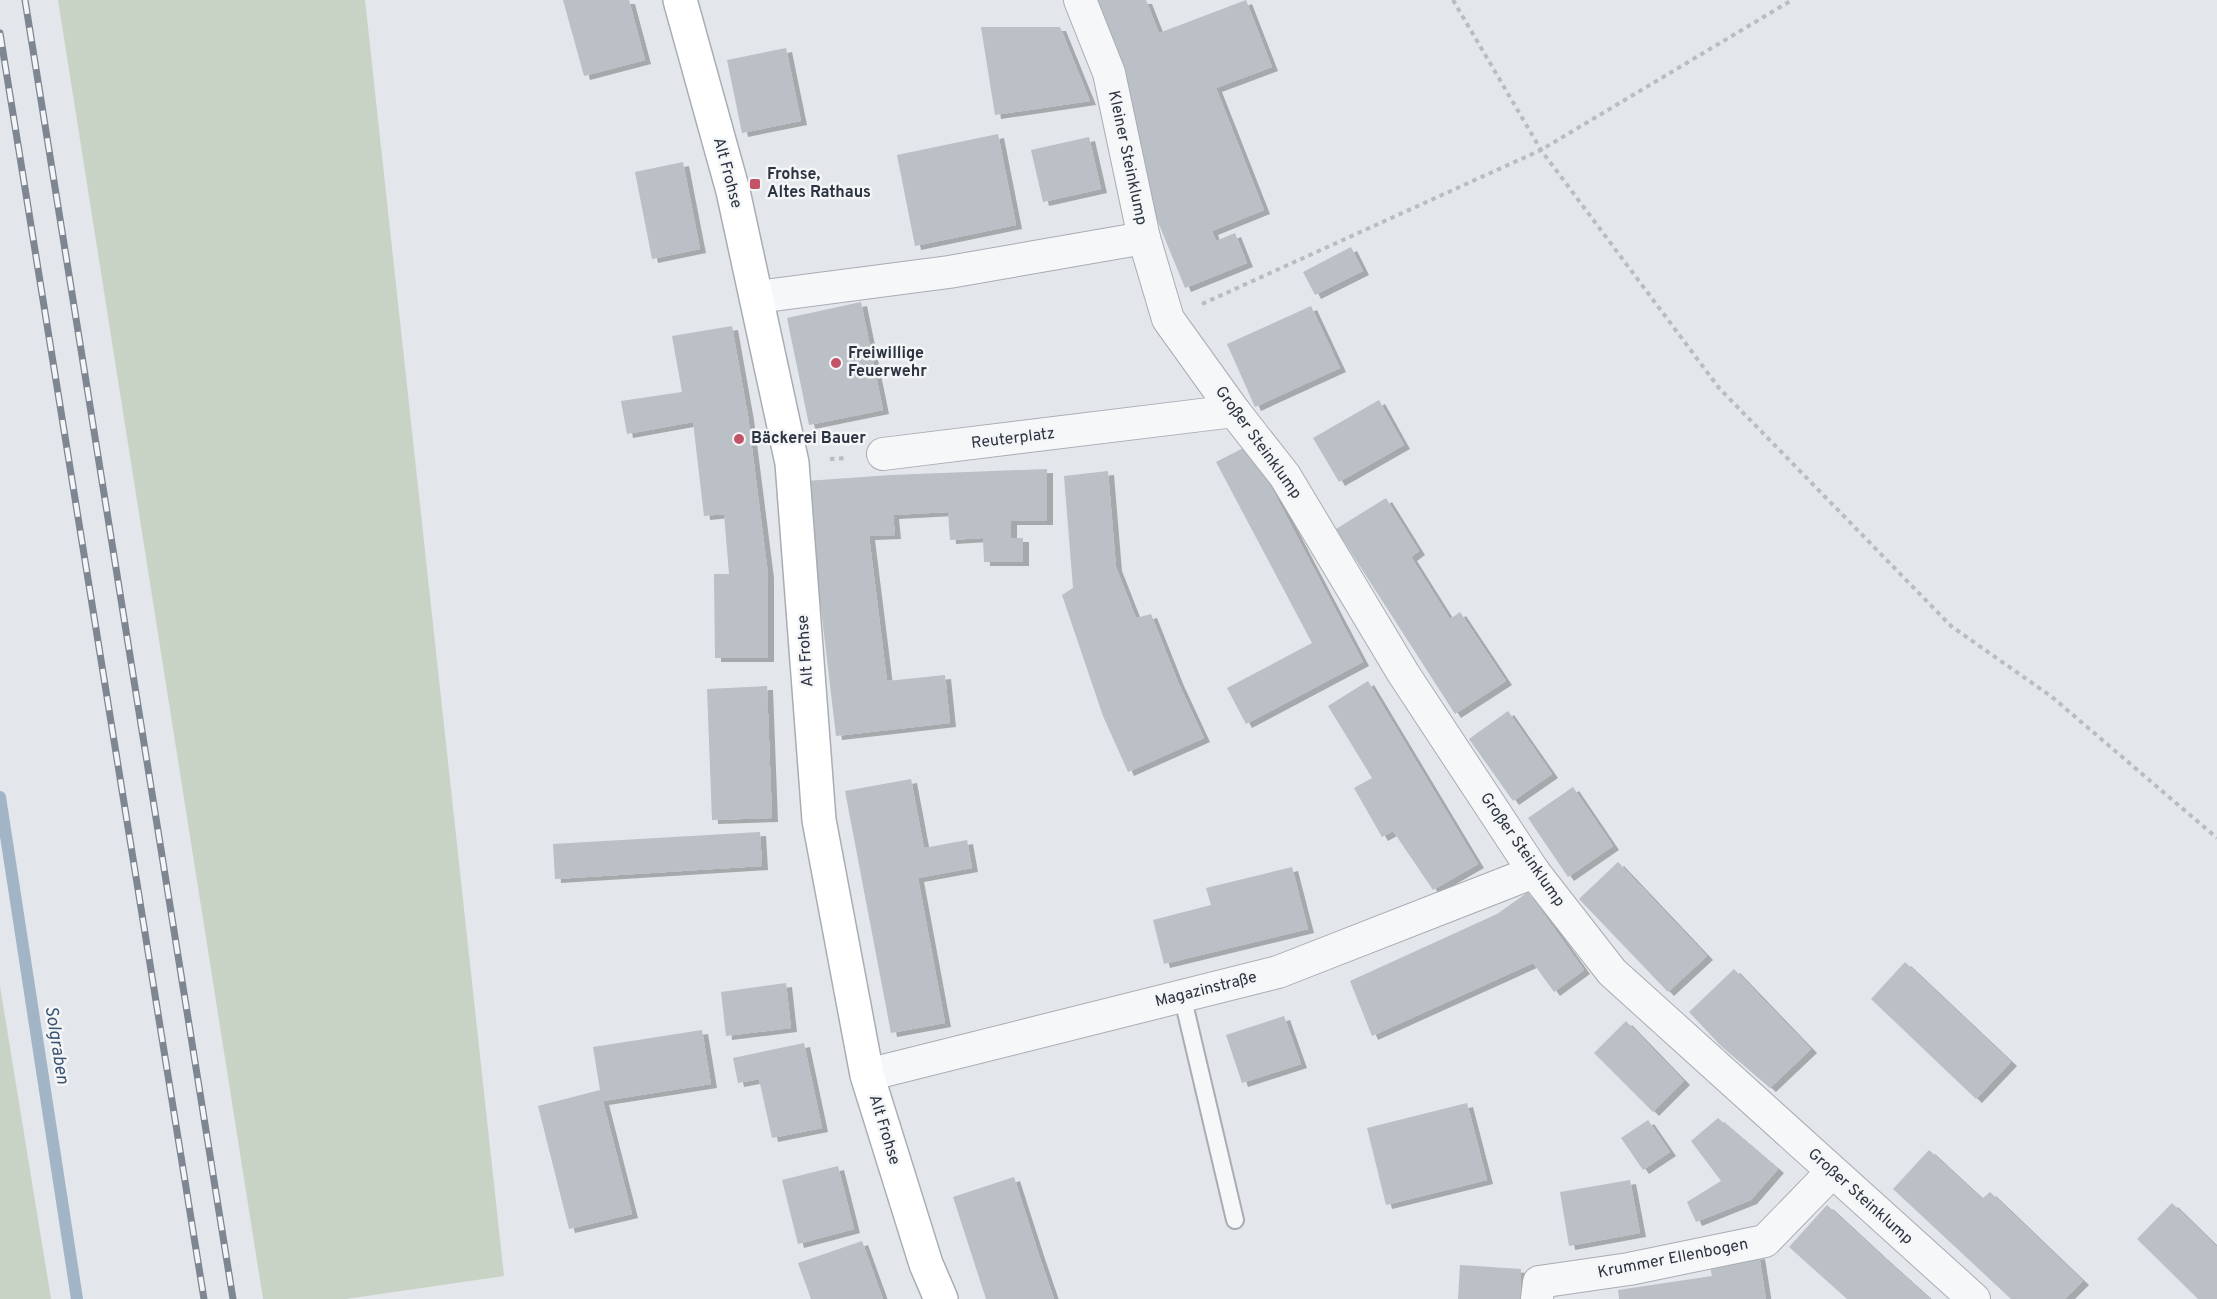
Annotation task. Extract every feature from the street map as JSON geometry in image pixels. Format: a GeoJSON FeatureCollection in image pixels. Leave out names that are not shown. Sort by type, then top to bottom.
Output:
{"type":"FeatureCollection","features":[{"type":"Feature","properties":{"kind":"street","name":"Alt Frohse"},"geometry":{"type":"LineString","coordinates":[[680,0],[733,191],[792,463],[819,820],[867,1074],[926,1264],[941,1299]]}},
{"type":"Feature","properties":{"kind":"street","name":"Kleiner Steinklump"},"geometry":{"type":"LineString","coordinates":[[1080,0],[1109,73],[1144,238],[1168,319]]}},
{"type":"Feature","properties":{"kind":"street"},"geometry":{"type":"LineString","coordinates":[[757,297],[950,272],[1144,238]]}},
{"type":"Feature","properties":{"kind":"street","name":"Großer Steinklump"},"geometry":{"type":"LineString","coordinates":[[1168,319],[1234,411],[1285,476],[1403,673],[1534,872],[1612,972],[1974,1299]]}},
{"type":"Feature","properties":{"kind":"street","name":"Reuterplatz"},"geometry":{"type":"LineString","coordinates":[[883,454],[1234,411]]}},
{"type":"Feature","properties":{"kind":"street","name":"Magazinstraße"},"geometry":{"type":"LineString","coordinates":[[867,1074],[1278,972],[1534,872]]}},
{"type":"Feature","properties":{"kind":"street","name":"Krummer Ellenbogen"},"geometry":{"type":"LineString","coordinates":[[1537,1299],[1539,1282],[1629,1269],[1765,1241],[1832,1172]]}},
{"type":"Feature","properties":{"kind":"lane"},"geometry":{"type":"LineString","coordinates":[[1182,996],[1235,1220]]}},
{"type":"Feature","properties":{"kind":"path"},"geometry":{"type":"LineString","coordinates":[[1454,0],[1541,150],[1719,388],[1951,626],[2052,696],[2217,838]]}},
{"type":"Feature","properties":{"kind":"path"},"geometry":{"type":"LineString","coordinates":[[1168,319],[1541,150],[1792,0]]}},
{"type":"Feature","properties":{"kind":"path"},"geometry":{"type":"LineString","coordinates":[[792,463],[883,454]]}},
{"type":"Feature","properties":{"kind":"green space"},"geometry":{"type":"Polygon","coordinates":[[[58,0],[365,0],[504,1276],[346,1299],[263,1299],[58,0]]]}},
{"type":"Feature","properties":{"kind":"green space"},"geometry":{"type":"Polygon","coordinates":[[[0,986],[51,1299],[0,1299],[0,986]]]}},
{"type":"Feature","properties":{"kind":"building"},"geometry":{"type":"Polygon","coordinates":[[[563,0],[629,0],[645,60],[584,76],[563,0]]]}},
{"type":"Feature","properties":{"kind":"building"},"geometry":{"type":"Polygon","coordinates":[[[1090,0],[1146,0],[1159,33],[1246,0],[1272,67],[1216,88],[1264,210],[1212,231],[1216,241],[1235,233],[1247,263],[1185,288],[1156,217],[1135,119],[1090,0]]]}},
{"type":"Feature","properties":{"kind":"building"},"geometry":{"type":"Polygon","coordinates":[[[981,27],[1060,27],[1090,101],[995,115],[981,27]]]}},
{"type":"Feature","properties":{"kind":"building"},"geometry":{"type":"Polygon","coordinates":[[[786,48],[801,121],[742,133],[727,60],[786,48]]]}},
{"type":"Feature","properties":{"kind":"building"},"geometry":{"type":"Polygon","coordinates":[[[998,134],[1016,225],[915,246],[897,155],[998,134]]]}},
{"type":"Feature","properties":{"kind":"building"},"geometry":{"type":"Polygon","coordinates":[[[1089,137],[1101,189],[1043,202],[1031,150],[1089,137]]]}},
{"type":"Feature","properties":{"kind":"building"},"geometry":{"type":"Polygon","coordinates":[[[683,162],[700,249],[652,259],[635,172],[683,162]]]}},
{"type":"Feature","properties":{"kind":"building"},"geometry":{"type":"Polygon","coordinates":[[[1351,247],[1363,271],[1315,295],[1303,272],[1351,247]]]}},
{"type":"Feature","properties":{"kind":"building"},"geometry":{"type":"Polygon","coordinates":[[[861,302],[883,410],[809,425],[787,318],[861,302]]]}},
{"type":"Feature","properties":{"kind":"building"},"geometry":{"type":"Polygon","coordinates":[[[1311,306],[1340,368],[1255,407],[1227,344],[1311,306]]]}},
{"type":"Feature","properties":{"kind":"building"},"geometry":{"type":"Polygon","coordinates":[[[732,326],[748,416],[768,574],[768,658],[715,658],[714,574],[729,574],[724,514],[704,516],[693,422],[627,434],[621,401],[682,392],[672,336],[732,326]]]}},
{"type":"Feature","properties":{"kind":"building"},"geometry":{"type":"Polygon","coordinates":[[[1379,400],[1404,445],[1339,482],[1313,438],[1379,400]]]}},
{"type":"Feature","properties":{"kind":"building"},"geometry":{"type":"Polygon","coordinates":[[[1249,445],[1363,662],[1246,724],[1227,688],[1312,643],[1216,462],[1249,445]]]}},
{"type":"Feature","properties":{"kind":"building"},"geometry":{"type":"Polygon","coordinates":[[[1047,469],[1047,521],[1011,521],[1011,538],[1023,538],[1023,562],[984,562],[983,538],[950,540],[948,512],[893,515],[895,535],[869,536],[887,681],[945,675],[950,723],[836,736],[806,481],[1047,469]]]}},
{"type":"Feature","properties":{"kind":"building"},"geometry":{"type":"Polygon","coordinates":[[[1108,471],[1116,567],[1136,618],[1151,614],[1178,682],[1204,738],[1128,772],[1103,716],[1062,595],[1073,588],[1064,476],[1108,471]]]}},
{"type":"Feature","properties":{"kind":"building"},"geometry":{"type":"Polygon","coordinates":[[[1386,498],[1419,551],[1411,557],[1450,619],[1460,612],[1506,681],[1455,714],[1336,529],[1386,498]]]}},
{"type":"Feature","properties":{"kind":"building"},"geometry":{"type":"Polygon","coordinates":[[[1368,681],[1478,864],[1433,890],[1393,831],[1382,837],[1354,788],[1372,778],[1328,706],[1368,681]]]}},
{"type":"Feature","properties":{"kind":"building"},"geometry":{"type":"Polygon","coordinates":[[[767,686],[772,818],[712,820],[707,689],[767,686]]]}},
{"type":"Feature","properties":{"kind":"building"},"geometry":{"type":"Polygon","coordinates":[[[1508,711],[1552,774],[1513,801],[1469,739],[1508,711]]]}},
{"type":"Feature","properties":{"kind":"building"},"geometry":{"type":"Polygon","coordinates":[[[911,779],[924,848],[967,840],[972,868],[918,878],[945,1023],[891,1033],[845,791],[911,779]]]}},
{"type":"Feature","properties":{"kind":"building"},"geometry":{"type":"Polygon","coordinates":[[[1573,787],[1613,846],[1568,877],[1528,818],[1573,787]]]}},
{"type":"Feature","properties":{"kind":"building"},"geometry":{"type":"Polygon","coordinates":[[[760,832],[762,866],[555,879],[553,844],[760,832]]]}},
{"type":"Feature","properties":{"kind":"building"},"geometry":{"type":"Polygon","coordinates":[[[1618,862],[1707,956],[1668,992],[1579,899],[1618,862]]]}},
{"type":"Feature","properties":{"kind":"building"},"geometry":{"type":"Polygon","coordinates":[[[1292,867],[1308,929],[1164,964],[1153,920],[1211,905],[1206,888],[1292,867]]]}},
{"type":"Feature","properties":{"kind":"building"},"geometry":{"type":"Polygon","coordinates":[[[1528,892],[1584,970],[1554,992],[1533,963],[1372,1036],[1350,981],[1497,914],[1528,892]]]}},
{"type":"Feature","properties":{"kind":"building"},"geometry":{"type":"Polygon","coordinates":[[[1905,962],[2011,1062],[1976,1099],[1871,999],[1905,962]]]}},
{"type":"Feature","properties":{"kind":"building"},"geometry":{"type":"Polygon","coordinates":[[[1734,969],[1811,1049],[1770,1088],[1721,1046],[1689,1012],[1734,969]]]}},
{"type":"Feature","properties":{"kind":"building"},"geometry":{"type":"Polygon","coordinates":[[[786,983],[791,1028],[726,1036],[721,992],[786,983]]]}},
{"type":"Feature","properties":{"kind":"building"},"geometry":{"type":"Polygon","coordinates":[[[1284,1016],[1301,1064],[1242,1083],[1226,1035],[1284,1016]]]}},
{"type":"Feature","properties":{"kind":"building"},"geometry":{"type":"Polygon","coordinates":[[[1626,1021],[1684,1081],[1653,1112],[1594,1053],[1626,1021]]]}},
{"type":"Feature","properties":{"kind":"building"},"geometry":{"type":"Polygon","coordinates":[[[702,1030],[711,1084],[603,1101],[632,1214],[569,1229],[538,1106],[600,1090],[593,1047],[702,1030]]]}},
{"type":"Feature","properties":{"kind":"building"},"geometry":{"type":"Polygon","coordinates":[[[804,1043],[822,1128],[772,1138],[759,1079],[738,1083],[733,1058],[804,1043]]]}},
{"type":"Feature","properties":{"kind":"building"},"geometry":{"type":"Polygon","coordinates":[[[1467,1103],[1487,1180],[1386,1205],[1367,1128],[1467,1103]]]}},
{"type":"Feature","properties":{"kind":"building"},"geometry":{"type":"Polygon","coordinates":[[[1718,1118],[1778,1169],[1751,1200],[1696,1222],[1687,1202],[1721,1181],[1691,1141],[1718,1118]]]}},
{"type":"Feature","properties":{"kind":"building"},"geometry":{"type":"Polygon","coordinates":[[[1648,1120],[1670,1152],[1643,1170],[1621,1138],[1648,1120]]]}},
{"type":"Feature","properties":{"kind":"building"},"geometry":{"type":"Polygon","coordinates":[[[1929,1150],[1982,1199],[1990,1192],[2083,1281],[2065,1299],[2011,1299],[1893,1189],[1929,1150]]]}},
{"type":"Feature","properties":{"kind":"building"},"geometry":{"type":"Polygon","coordinates":[[[838,1166],[854,1229],[798,1244],[782,1180],[838,1166]]]}},
{"type":"Feature","properties":{"kind":"building"},"geometry":{"type":"Polygon","coordinates":[[[1014,1177],[1054,1299],[986,1299],[953,1197],[1014,1177]]]}},
{"type":"Feature","properties":{"kind":"building"},"geometry":{"type":"Polygon","coordinates":[[[1630,1180],[1640,1233],[1569,1246],[1560,1192],[1630,1180]]]}},
{"type":"Feature","properties":{"kind":"building"},"geometry":{"type":"Polygon","coordinates":[[[2172,1203],[2217,1247],[2217,1299],[2198,1299],[2137,1239],[2172,1203]]]}},
{"type":"Feature","properties":{"kind":"building"},"geometry":{"type":"Polygon","coordinates":[[[1827,1205],[1930,1299],[1847,1299],[1789,1247],[1827,1205]]]}},
{"type":"Feature","properties":{"kind":"building"},"geometry":{"type":"Polygon","coordinates":[[[862,1241],[883,1299],[811,1299],[798,1263],[862,1241]]]}},
{"type":"Feature","properties":{"kind":"building"},"geometry":{"type":"Polygon","coordinates":[[[1759,1255],[1766,1299],[1619,1299],[1618,1290],[1712,1276],[1709,1262],[1759,1255]]]}},
{"type":"Feature","properties":{"kind":"building"},"geometry":{"type":"Polygon","coordinates":[[[1460,1265],[1521,1269],[1520,1299],[1458,1299],[1460,1265]]]}},
{"type":"Feature","properties":{"kind":"waterway","name":"Solgraben"},"geometry":{"type":"LineString","coordinates":[[0,797],[77,1299]]}},
{"type":"Feature","properties":{"kind":"railway"},"geometry":{"type":"LineString","coordinates":[[25,0],[233,1299]]}},
{"type":"Feature","properties":{"kind":"railway"},"geometry":{"type":"LineString","coordinates":[[0,33],[204,1299]]}},
{"type":"Feature","properties":{"kind":"place","name":"Frohse, Altes Rathaus"},"geometry":{"type":"Point","coordinates":[755,184]}},
{"type":"Feature","properties":{"kind":"place","name":"Freiwillige Feuerwehr"},"geometry":{"type":"Point","coordinates":[836,363]}},
{"type":"Feature","properties":{"kind":"place","name":"Bäckerei Bauer"},"geometry":{"type":"Point","coordinates":[739,439]}}]}
